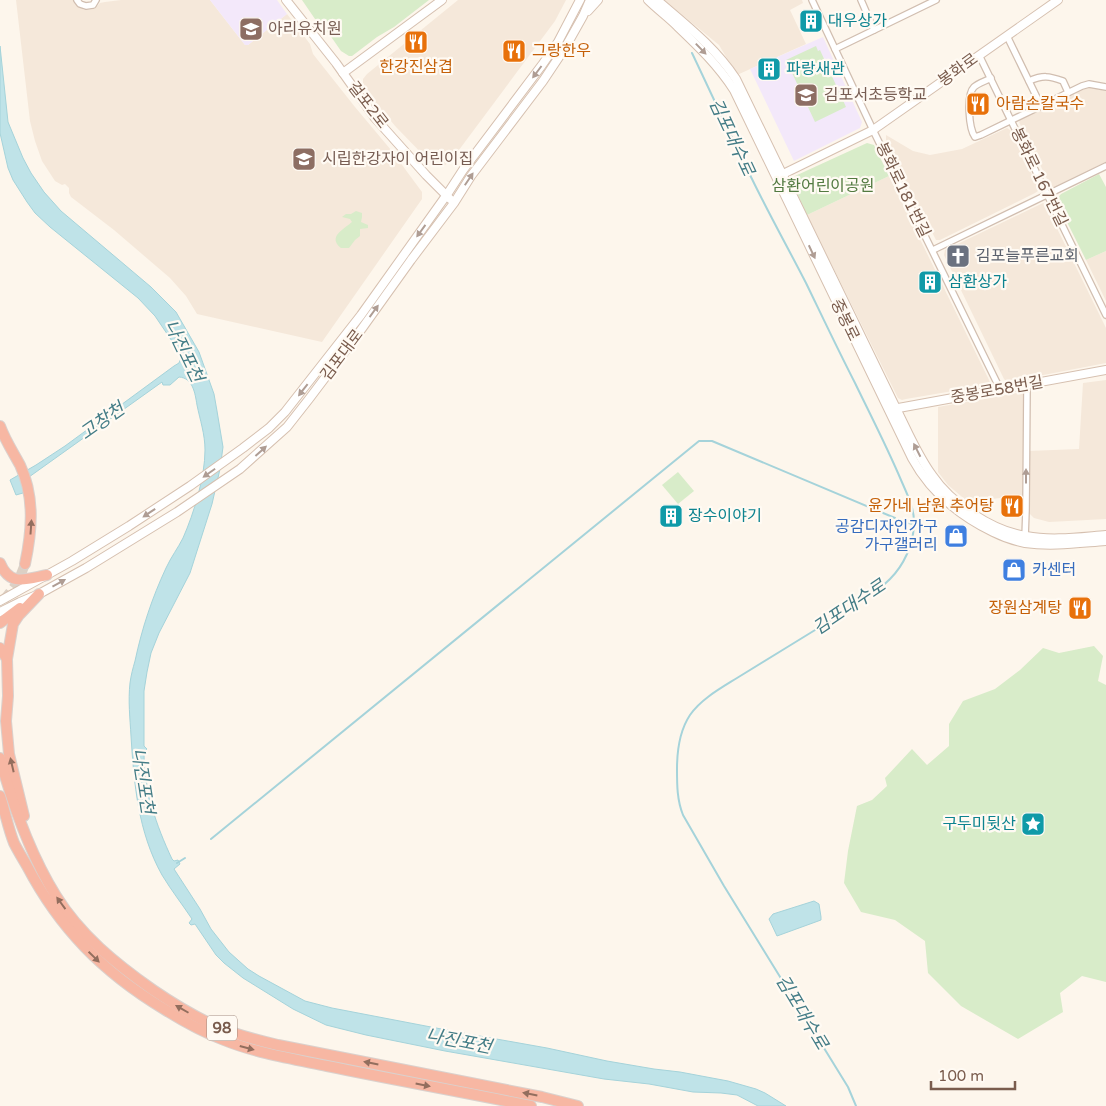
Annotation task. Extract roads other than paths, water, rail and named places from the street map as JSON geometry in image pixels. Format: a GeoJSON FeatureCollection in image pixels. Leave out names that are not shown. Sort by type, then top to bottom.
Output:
{"type":"FeatureCollection","features":[{"type":"Feature","properties":{"kind":"highway"},"geometry":{"type":"LineString","coordinates":[[0,426],[20,466],[28,490],[32,519],[25,564]]}},
{"type":"Feature","properties":{"kind":"highway"},"geometry":{"type":"LineString","coordinates":[[0,563],[6,574],[13,579],[27,579],[47,575]]}},
{"type":"Feature","properties":{"kind":"highway"},"geometry":{"type":"LineString","coordinates":[[0,623],[39,594]]}},
{"type":"Feature","properties":{"kind":"highway"},"geometry":{"type":"LineString","coordinates":[[31,846],[8,746],[6,721],[8,696],[7,658],[13,624],[39,594]]}},
{"type":"Feature","properties":{"kind":"highway"},"geometry":{"type":"LineString","coordinates":[[0,648],[7,658]]}},
{"type":"Feature","properties":{"kind":"highway","name":"98"},"geometry":{"type":"LineString","coordinates":[[0,758],[13,803],[43,873],[56,896],[74,921],[98,947],[116,963],[173,1003],[213,1025],[250,1038],[542,1096],[578,1106]]}},
{"type":"Feature","properties":{"kind":"highway","name":"98"},"geometry":{"type":"LineString","coordinates":[[0,796],[14,843],[50,907],[94,958],[140,993],[192,1026],[224,1041],[288,1058],[531,1106]]}},
{"type":"Feature","properties":{"kind":"highway"},"geometry":{"type":"LineString","coordinates":[[0,816],[14,843]]}},
{"type":"Feature","properties":{"kind":"street"},"geometry":{"type":"LineString","coordinates":[[78,0],[80,4],[86,6],[93,5],[96,0]]}},
{"type":"Feature","properties":{"kind":"street","name":"걸포2로"},"geometry":{"type":"LineString","coordinates":[[286,0],[345,72]]}},
{"type":"Feature","properties":{"kind":"street","name":"걸포2로"},"geometry":{"type":"LineString","coordinates":[[291,0],[379,117],[455,201]]}},
{"type":"Feature","properties":{"kind":"street","name":"걸포2로"},"geometry":{"type":"LineString","coordinates":[[345,72],[442,0]]}},
{"type":"Feature","properties":{"kind":"street","name":"김포대로"},"geometry":{"type":"LineString","coordinates":[[0,601],[129,526],[190,486],[228,460],[269,428],[285,412],[361,315],[448,194],[463,170],[542,65],[558,42],[580,0]]}},
{"type":"Feature","properties":{"kind":"street","name":"김포대로"},"geometry":{"type":"LineString","coordinates":[[0,612],[39,594],[93,564],[177,512],[223,481],[287,427],[543,81],[565,48],[590,0]]}},
{"type":"Feature","properties":{"kind":"street"},"geometry":{"type":"LineString","coordinates":[[583,16],[598,0]]}},
{"type":"Feature","properties":{"kind":"street","name":"봉화로181번길"},"geometry":{"type":"LineString","coordinates":[[812,0],[1000,389]]}},
{"type":"Feature","properties":{"kind":"street"},"geometry":{"type":"LineString","coordinates":[[869,0],[861,2],[874,30]]}},
{"type":"Feature","properties":{"kind":"street"},"geometry":{"type":"LineString","coordinates":[[835,49],[936,0]]}},
{"type":"Feature","properties":{"kind":"street","name":"봉화로"},"geometry":{"type":"LineString","coordinates":[[779,176],[874,130],[1058,0]]}},
{"type":"Feature","properties":{"kind":"street","name":"중봉로"},"geometry":{"type":"LineString","coordinates":[[651,1],[699,46],[721,70],[734,90],[779,176],[892,409],[917,466],[936,491],[959,512],[998,534],[1060,544],[1106,540]]}},
{"type":"Feature","properties":{"kind":"street"},"geometry":{"type":"LineString","coordinates":[[1006,36],[1041,106]]}},
{"type":"Feature","properties":{"kind":"street","name":"봉화로 167번길"},"geometry":{"type":"LineString","coordinates":[[979,55],[992,78],[1106,315]]}},
{"type":"Feature","properties":{"kind":"street"},"geometry":{"type":"LineString","coordinates":[[1029,82],[1044,76],[1054,78],[1063,81],[1068,92]]}},
{"type":"Feature","properties":{"kind":"street","name":"봉화로 167번길"},"geometry":{"type":"LineString","coordinates":[[992,78],[974,88],[970,94],[972,132],[977,137],[1011,120]]}},
{"type":"Feature","properties":{"kind":"street"},"geometry":{"type":"LineString","coordinates":[[1011,120],[1082,86],[1089,84],[1106,87]]}},
{"type":"Feature","properties":{"kind":"street","name":"봉화로181번길"},"geometry":{"type":"LineString","coordinates":[[933,250],[1106,166]]}},
{"type":"Feature","properties":{"kind":"street","name":"중봉로58번길"},"geometry":{"type":"LineString","coordinates":[[892,409],[1106,370]]}},
{"type":"Feature","properties":{"kind":"street"},"geometry":{"type":"LineString","coordinates":[[1024,539],[1027,384]]}},
{"type":"Feature","properties":{"kind":"street","name":"중봉로"},"geometry":{"type":"LineString","coordinates":[[1024,539],[1106,535]]}},
{"type":"Feature","properties":{"kind":"water"},"geometry":{"type":"Polygon","coordinates":[[[0,46],[8,122],[31,173],[44,192],[61,211],[151,287],[176,312],[199,352],[214,394],[223,447],[212,504],[190,573],[159,633],[151,653],[144,691],[144,746],[147,749],[144,752],[146,780],[152,807],[172,859],[174,861],[178,860],[180,864],[174,869],[211,929],[229,952],[248,969],[305,1001],[332,1008],[607,1061],[728,1081],[756,1089],[786,1106],[758,1106],[737,1095],[693,1092],[649,1084],[604,1079],[445,1051],[326,1025],[293,1009],[243,978],[216,955],[195,924],[191,925],[189,923],[192,919],[162,875],[147,842],[142,825],[134,772],[129,696],[131,674],[148,613],[166,568],[183,538],[198,495],[205,461],[202,427],[194,391],[190,383],[184,378],[179,377],[170,385],[163,385],[162,382],[29,477],[23,493],[16,495],[10,480],[65,446],[179,363],[181,358],[180,353],[155,316],[138,298],[35,213],[13,180],[8,168],[0,133],[0,46]]]}},
{"type":"Feature","properties":{"kind":"water"},"geometry":{"type":"Polygon","coordinates":[[[814,901],[819,904],[821,920],[777,936],[769,919],[773,914],[814,901]]]}},
{"type":"Feature","properties":{"kind":"waterway","name":"김포대수로"},"geometry":{"type":"LineString","coordinates":[[692,53],[744,163],[806,283],[879,432],[906,491],[913,513],[914,525],[910,547],[900,567],[890,579],[863,600],[705,699],[687,721],[681,734],[678,755],[678,792],[683,815],[724,886],[848,1087],[856,1106]]}},
{"type":"Feature","properties":{"kind":"waterway"},"geometry":{"type":"LineString","coordinates":[[211,839],[699,441],[712,441],[895,518]]}},
{"type":"Feature","properties":{"kind":"waterway","name":"김포대수로"},"geometry":{"type":"LineString","coordinates":[[908,523],[914,524]]}},
{"type":"Feature","properties":{"kind":"waterway"},"geometry":{"type":"LineString","coordinates":[[177,863],[185,858]]}},
{"type":"Feature","properties":{"kind":"tunnel"},"geometry":{"type":"LineString","coordinates":[[4,600],[18,582],[25,564]]}},
{"type":"Feature","properties":{"kind":"place","name":"대우상가"},"geometry":{"type":"Point","coordinates":[811,21]}},
{"type":"Feature","properties":{"kind":"place","name":"아리유치원"},"geometry":{"type":"Point","coordinates":[251,29]}},
{"type":"Feature","properties":{"kind":"place","name":"한강진삼겹"},"geometry":{"type":"Point","coordinates":[416,42]}},
{"type":"Feature","properties":{"kind":"place","name":"그랑한우"},"geometry":{"type":"Point","coordinates":[514,51]}},
{"type":"Feature","properties":{"kind":"place","name":"파랑새관"},"geometry":{"type":"Point","coordinates":[769,69]}},
{"type":"Feature","properties":{"kind":"place","name":"김포서초등학교"},"geometry":{"type":"Point","coordinates":[806,95]}},
{"type":"Feature","properties":{"kind":"place","name":"아람손칼국수"},"geometry":{"type":"Point","coordinates":[978,104]}},
{"type":"Feature","properties":{"kind":"place","name":"시립한강자이 어린이집"},"geometry":{"type":"Point","coordinates":[304,159]}},
{"type":"Feature","properties":{"kind":"place","name":"김포늘푸른교회"},"geometry":{"type":"Point","coordinates":[958,256]}},
{"type":"Feature","properties":{"kind":"place","name":"삼환상가"},"geometry":{"type":"Point","coordinates":[930,282]}},
{"type":"Feature","properties":{"kind":"place","name":"윤가네 남원 추어탕"},"geometry":{"type":"Point","coordinates":[1012,506]}},
{"type":"Feature","properties":{"kind":"place","name":"장수이야기"},"geometry":{"type":"Point","coordinates":[671,516]}},
{"type":"Feature","properties":{"kind":"place","name":"공감디자인가구 가구갤러리"},"geometry":{"type":"Point","coordinates":[956,536]}},
{"type":"Feature","properties":{"kind":"place","name":"카센터"},"geometry":{"type":"Point","coordinates":[1014,570]}},
{"type":"Feature","properties":{"kind":"place","name":"장원삼계탕"},"geometry":{"type":"Point","coordinates":[1080,608]}},
{"type":"Feature","properties":{"kind":"place","name":"구두미뒷산"},"geometry":{"type":"Point","coordinates":[1033,824]}},
{"type":"Feature","properties":{"kind":"park label","name":"삼환어린이공원"},"geometry":{"type":"Point","coordinates":[823,186]}},
{"type":"Feature","properties":{"kind":"water label","name":"나진포천"},"geometry":{"type":"Point","coordinates":[184,351]}},
{"type":"Feature","properties":{"kind":"water label","name":"고창천"},"geometry":{"type":"Point","coordinates":[102,421]}},
{"type":"Feature","properties":{"kind":"water label","name":"나진포천"},"geometry":{"type":"Point","coordinates":[143,781]}},
{"type":"Feature","properties":{"kind":"water label","name":"나진포천"},"geometry":{"type":"Point","coordinates":[459,1041]}}]}
